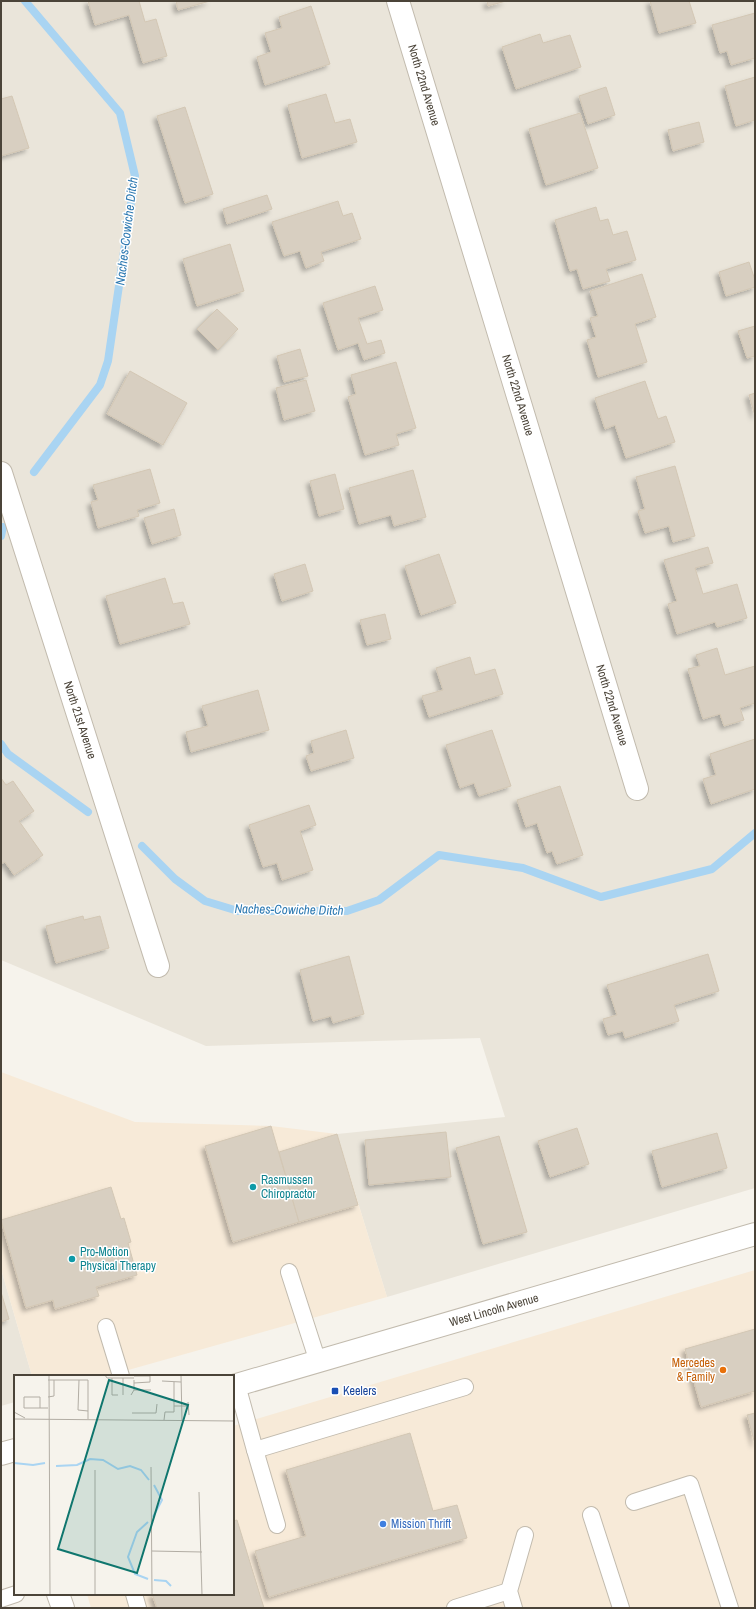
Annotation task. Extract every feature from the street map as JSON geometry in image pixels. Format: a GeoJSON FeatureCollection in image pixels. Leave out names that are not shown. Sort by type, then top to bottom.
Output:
{"type":"FeatureCollection","features":[{"type":"Feature","properties":{"kind":"street","name":"North 22nd Avenue"},"geometry":{"type":"LineString","coordinates":[[398,1],[637,789]]}},
{"type":"Feature","properties":{"kind":"street","name":"North 21st Avenue"},"geometry":{"type":"LineString","coordinates":[[1,473],[158,966]]}},
{"type":"Feature","properties":{"kind":"street","name":"West Lincoln Avenue"},"geometry":{"type":"LineString","coordinates":[[235,1386],[755,1234]]}},
{"type":"Feature","properties":{"kind":"street"},"geometry":{"type":"LineString","coordinates":[[58,1595],[63,1608]]}},
{"type":"Feature","properties":{"kind":"lane"},"geometry":{"type":"LineString","coordinates":[[289,1272],[318,1362]]}},
{"type":"Feature","properties":{"kind":"lane"},"geometry":{"type":"LineString","coordinates":[[106,1326],[121,1375]]}},
{"type":"Feature","properties":{"kind":"lane"},"geometry":{"type":"LineString","coordinates":[[235,1386],[277,1525]]}},
{"type":"Feature","properties":{"kind":"lane"},"geometry":{"type":"LineString","coordinates":[[255,1450],[465,1387]]}},
{"type":"Feature","properties":{"kind":"lane"},"geometry":{"type":"LineString","coordinates":[[634,1502],[690,1484],[730,1608]]}},
{"type":"Feature","properties":{"kind":"lane"},"geometry":{"type":"LineString","coordinates":[[591,1515],[621,1608]]}},
{"type":"Feature","properties":{"kind":"lane"},"geometry":{"type":"LineString","coordinates":[[514,1608],[508,1591],[525,1535]]}},
{"type":"Feature","properties":{"kind":"lane"},"geometry":{"type":"LineString","coordinates":[[455,1608],[508,1591]]}},
{"type":"Feature","properties":{"kind":"lane"},"geometry":{"type":"LineString","coordinates":[[1,1599],[14,1595]]}},
{"type":"Feature","properties":{"kind":"lane"},"geometry":{"type":"LineString","coordinates":[[134,1595],[138,1608]]}},
{"type":"Feature","properties":{"kind":"shaded area"},"geometry":{"type":"Polygon","coordinates":[[[1,1],[755,1],[755,1188],[387,1297],[337,1134],[505,1117],[480,1038],[206,1046],[1,960],[1,1]]]}},
{"type":"Feature","properties":{"kind":"shaded area"},"geometry":{"type":"Polygon","coordinates":[[[1,1072],[135,1122],[271,1126],[337,1134],[387,1297],[111,1375],[32,1375],[1,1269],[1,1072]]]}},
{"type":"Feature","properties":{"kind":"shaded area"},"geometry":{"type":"Polygon","coordinates":[[[1,1269],[32,1375],[14,1375],[14,1402],[1,1406],[1,1269]]]}},
{"type":"Feature","properties":{"kind":"shaded area"},"geometry":{"type":"Polygon","coordinates":[[[755,1270],[755,1608],[91,1608],[87,1595],[234,1595],[234,1426],[755,1270]]]}},
{"type":"Feature","properties":{"kind":"building"},"geometry":{"type":"Polygon","coordinates":[[[88,1],[139,1],[145,22],[156,19],[167,56],[143,63],[129,15],[95,25],[88,1]]]}},
{"type":"Feature","properties":{"kind":"building"},"geometry":{"type":"Polygon","coordinates":[[[176,1],[210,1],[178,10],[176,1]]]}},
{"type":"Feature","properties":{"kind":"building"},"geometry":{"type":"Polygon","coordinates":[[[487,1],[506,1],[488,6],[487,1]]]}},
{"type":"Feature","properties":{"kind":"building"},"geometry":{"type":"Polygon","coordinates":[[[650,1],[689,1],[696,23],[659,33],[650,1]]]}},
{"type":"Feature","properties":{"kind":"building"},"geometry":{"type":"Polygon","coordinates":[[[311,6],[330,64],[265,85],[257,57],[271,52],[265,33],[282,28],[279,17],[311,6]]]}},
{"type":"Feature","properties":{"kind":"building"},"geometry":{"type":"Polygon","coordinates":[[[755,13],[755,58],[731,65],[727,51],[720,53],[712,25],[755,13]]]}},
{"type":"Feature","properties":{"kind":"building"},"geometry":{"type":"Polygon","coordinates":[[[540,34],[543,43],[570,35],[581,67],[516,89],[502,47],[540,34]]]}},
{"type":"Feature","properties":{"kind":"building"},"geometry":{"type":"Polygon","coordinates":[[[755,77],[755,120],[736,126],[725,86],[755,77]]]}},
{"type":"Feature","properties":{"kind":"building"},"geometry":{"type":"Polygon","coordinates":[[[606,87],[615,115],[588,124],[579,96],[606,87]]]}},
{"type":"Feature","properties":{"kind":"building"},"geometry":{"type":"Polygon","coordinates":[[[326,94],[335,123],[350,119],[357,142],[302,158],[288,105],[326,94]]]}},
{"type":"Feature","properties":{"kind":"building"},"geometry":{"type":"Polygon","coordinates":[[[12,96],[29,148],[1,156],[1,99],[12,96]]]}},
{"type":"Feature","properties":{"kind":"building"},"geometry":{"type":"Polygon","coordinates":[[[185,107],[213,194],[185,203],[157,116],[185,107]]]}},
{"type":"Feature","properties":{"kind":"building"},"geometry":{"type":"Polygon","coordinates":[[[580,113],[598,168],[546,185],[529,129],[580,113]]]}},
{"type":"Feature","properties":{"kind":"building"},"geometry":{"type":"Polygon","coordinates":[[[699,122],[704,142],[673,151],[668,130],[699,122]]]}},
{"type":"Feature","properties":{"kind":"building"},"geometry":{"type":"Polygon","coordinates":[[[267,195],[272,209],[227,224],[223,209],[267,195]]]}},
{"type":"Feature","properties":{"kind":"building"},"geometry":{"type":"Polygon","coordinates":[[[338,201],[343,216],[352,213],[361,239],[321,252],[324,261],[306,268],[300,251],[284,256],[272,222],[338,201]]]}},
{"type":"Feature","properties":{"kind":"building"},"geometry":{"type":"Polygon","coordinates":[[[596,207],[600,221],[608,219],[613,235],[627,231],[636,260],[606,269],[610,281],[583,289],[577,269],[570,271],[555,220],[596,207]]]}},
{"type":"Feature","properties":{"kind":"building"},"geometry":{"type":"Polygon","coordinates":[[[230,244],[244,291],[197,306],[183,259],[230,244]]]}},
{"type":"Feature","properties":{"kind":"building"},"geometry":{"type":"Polygon","coordinates":[[[749,262],[755,280],[755,287],[726,296],[719,272],[749,262]]]}},
{"type":"Feature","properties":{"kind":"building"},"geometry":{"type":"Polygon","coordinates":[[[642,274],[656,317],[635,324],[647,362],[598,377],[587,340],[596,337],[590,318],[598,316],[590,291],[642,274]]]}},
{"type":"Feature","properties":{"kind":"building"},"geometry":{"type":"Polygon","coordinates":[[[375,286],[383,310],[358,318],[367,344],[381,340],[385,353],[364,360],[358,343],[338,350],[323,303],[375,286]]]}},
{"type":"Feature","properties":{"kind":"building"},"geometry":{"type":"Polygon","coordinates":[[[217,309],[238,329],[218,350],[197,329],[217,309]]]}},
{"type":"Feature","properties":{"kind":"building"},"geometry":{"type":"Polygon","coordinates":[[[755,326],[755,356],[747,358],[738,331],[755,326]]]}},
{"type":"Feature","properties":{"kind":"building"},"geometry":{"type":"Polygon","coordinates":[[[300,349],[308,376],[284,382],[277,356],[300,349]]]}},
{"type":"Feature","properties":{"kind":"building"},"geometry":{"type":"Polygon","coordinates":[[[396,362],[416,428],[396,434],[399,445],[365,455],[348,397],[356,394],[351,375],[396,362]]]}},
{"type":"Feature","properties":{"kind":"building"},"geometry":{"type":"Polygon","coordinates":[[[130,371],[187,403],[163,445],[107,414],[130,371]]]}},
{"type":"Feature","properties":{"kind":"building"},"geometry":{"type":"Polygon","coordinates":[[[306,380],[315,411],[284,420],[276,388],[306,380]]]}},
{"type":"Feature","properties":{"kind":"building"},"geometry":{"type":"Polygon","coordinates":[[[645,381],[658,419],[666,416],[675,442],[626,458],[615,425],[605,429],[595,398],[645,381]]]}},
{"type":"Feature","properties":{"kind":"building"},"geometry":{"type":"Polygon","coordinates":[[[755,393],[755,416],[749,395],[755,393]]]}},
{"type":"Feature","properties":{"kind":"building"},"geometry":{"type":"Polygon","coordinates":[[[675,466],[695,536],[673,542],[669,526],[645,533],[638,511],[645,509],[636,477],[675,466]]]}},
{"type":"Feature","properties":{"kind":"building"},"geometry":{"type":"Polygon","coordinates":[[[150,469],[160,503],[137,510],[139,516],[98,528],[91,502],[98,500],[93,485],[150,469]]]}},
{"type":"Feature","properties":{"kind":"building"},"geometry":{"type":"Polygon","coordinates":[[[413,470],[426,517],[394,526],[391,515],[359,524],[349,488],[413,470]]]}},
{"type":"Feature","properties":{"kind":"building"},"geometry":{"type":"Polygon","coordinates":[[[335,474],[344,509],[319,516],[310,481],[335,474]]]}},
{"type":"Feature","properties":{"kind":"building"},"geometry":{"type":"Polygon","coordinates":[[[174,509],[181,535],[152,544],[144,518],[174,509]]]}},
{"type":"Feature","properties":{"kind":"building"},"geometry":{"type":"Polygon","coordinates":[[[708,547],[713,563],[695,568],[703,594],[737,584],[747,618],[717,627],[715,622],[677,634],[668,604],[677,601],[664,560],[708,547]]]}},
{"type":"Feature","properties":{"kind":"building"},"geometry":{"type":"Polygon","coordinates":[[[439,554],[456,603],[421,615],[405,566],[439,554]]]}},
{"type":"Feature","properties":{"kind":"building"},"geometry":{"type":"Polygon","coordinates":[[[305,564],[313,591],[282,601],[274,574],[305,564]]]}},
{"type":"Feature","properties":{"kind":"building"},"geometry":{"type":"Polygon","coordinates":[[[165,578],[173,604],[183,602],[190,624],[120,644],[106,596],[165,578]]]}},
{"type":"Feature","properties":{"kind":"building"},"geometry":{"type":"Polygon","coordinates":[[[385,614],[391,639],[367,645],[360,620],[385,614]]]}},
{"type":"Feature","properties":{"kind":"building"},"geometry":{"type":"Polygon","coordinates":[[[717,648],[725,675],[755,666],[755,703],[740,708],[744,720],[724,726],[720,714],[703,719],[688,669],[700,666],[696,655],[717,648]]]}},
{"type":"Feature","properties":{"kind":"building"},"geometry":{"type":"Polygon","coordinates":[[[470,657],[475,675],[495,669],[503,694],[429,717],[422,696],[443,690],[436,668],[470,657]]]}},
{"type":"Feature","properties":{"kind":"building"},"geometry":{"type":"Polygon","coordinates":[[[258,690],[269,730],[191,752],[186,732],[208,726],[202,706],[258,690]]]}},
{"type":"Feature","properties":{"kind":"building"},"geometry":{"type":"Polygon","coordinates":[[[346,730],[354,758],[311,771],[306,756],[314,753],[311,741],[346,730]]]}},
{"type":"Feature","properties":{"kind":"building"},"geometry":{"type":"Polygon","coordinates":[[[492,730],[511,786],[479,796],[474,783],[460,788],[446,745],[492,730]]]}},
{"type":"Feature","properties":{"kind":"building"},"geometry":{"type":"Polygon","coordinates":[[[755,739],[755,789],[711,804],[703,779],[716,775],[710,754],[755,739]]]}},
{"type":"Feature","properties":{"kind":"building"},"geometry":{"type":"Polygon","coordinates":[[[1,778],[6,785],[13,781],[34,811],[19,821],[43,855],[14,875],[5,862],[1,864],[1,778]]]}},
{"type":"Feature","properties":{"kind":"building"},"geometry":{"type":"Polygon","coordinates":[[[560,786],[583,855],[557,864],[552,851],[547,853],[537,823],[526,827],[517,800],[560,786]]]}},
{"type":"Feature","properties":{"kind":"building"},"geometry":{"type":"Polygon","coordinates":[[[309,805],[316,825],[300,831],[313,870],[282,880],[277,863],[263,867],[249,825],[309,805]]]}},
{"type":"Feature","properties":{"kind":"building"},"geometry":{"type":"Polygon","coordinates":[[[83,916],[84,920],[100,916],[109,948],[56,963],[46,926],[83,916]]]}},
{"type":"Feature","properties":{"kind":"building"},"geometry":{"type":"Polygon","coordinates":[[[708,954],[719,991],[674,1005],[679,1021],[625,1038],[623,1031],[608,1035],[603,1019],[617,1015],[607,985],[708,954]]]}},
{"type":"Feature","properties":{"kind":"building"},"geometry":{"type":"Polygon","coordinates":[[[349,956],[364,1014],[333,1023],[331,1016],[313,1021],[300,970],[349,956]]]}},
{"type":"Feature","properties":{"kind":"building","name":"Rasmussen Chiropractor"},"geometry":{"type":"Polygon","coordinates":[[[271,1126],[299,1222],[233,1242],[205,1146],[271,1126]]]}},
{"type":"Feature","properties":{"kind":"building"},"geometry":{"type":"Polygon","coordinates":[[[577,1128],[589,1164],[550,1177],[538,1141],[577,1128]]]}},
{"type":"Feature","properties":{"kind":"building"},"geometry":{"type":"Polygon","coordinates":[[[446,1132],[451,1177],[369,1185],[365,1140],[446,1132]]]}},
{"type":"Feature","properties":{"kind":"building"},"geometry":{"type":"Polygon","coordinates":[[[717,1133],[727,1168],[662,1187],[652,1151],[717,1133]]]}},
{"type":"Feature","properties":{"kind":"building"},"geometry":{"type":"Polygon","coordinates":[[[337,1134],[358,1205],[299,1222],[279,1152],[337,1134]]]}},
{"type":"Feature","properties":{"kind":"building"},"geometry":{"type":"Polygon","coordinates":[[[499,1136],[527,1232],[483,1244],[456,1148],[499,1136]]]}},
{"type":"Feature","properties":{"kind":"building","name":"Pro-Motion Physical Therapy"},"geometry":{"type":"Polygon","coordinates":[[[111,1187],[121,1219],[124,1218],[131,1242],[128,1243],[137,1275],[96,1287],[99,1296],[55,1309],[53,1300],[26,1308],[1,1220],[111,1187]]]}},
{"type":"Feature","properties":{"kind":"building"},"geometry":{"type":"Polygon","coordinates":[[[1,1292],[9,1319],[1,1322],[1,1292]]]}},
{"type":"Feature","properties":{"kind":"building","name":"Mercedes & Family"},"geometry":{"type":"Polygon","coordinates":[[[755,1329],[755,1391],[701,1407],[685,1349],[755,1329]]]}},
{"type":"Feature","properties":{"kind":"building"},"geometry":{"type":"Polygon","coordinates":[[[755,1413],[755,1444],[747,1415],[755,1413]]]}},
{"type":"Feature","properties":{"kind":"building","name":"Mission Thrift"},"geometry":{"type":"Polygon","coordinates":[[[410,1433],[433,1511],[457,1505],[467,1538],[269,1597],[255,1551],[306,1536],[286,1470],[410,1433]]]}},
{"type":"Feature","properties":{"kind":"building"},"geometry":{"type":"Polygon","coordinates":[[[237,1520],[264,1608],[157,1608],[152,1595],[234,1595],[234,1521],[237,1520]]]}},
{"type":"Feature","properties":{"kind":"waterway","name":"Naches-Cowiche Ditch"},"geometry":{"type":"LineString","coordinates":[[25,1],[120,113],[135,176],[108,361],[100,385],[34,472]]}},
{"type":"Feature","properties":{"kind":"waterway","name":"Naches-Cowiche Ditch"},"geometry":{"type":"LineString","coordinates":[[1,536],[3,527]]}},
{"type":"Feature","properties":{"kind":"waterway","name":"Naches-Cowiche Ditch"},"geometry":{"type":"LineString","coordinates":[[1,744],[8,754],[88,812]]}},
{"type":"Feature","properties":{"kind":"waterway","name":"Naches-Cowiche Ditch"},"geometry":{"type":"LineString","coordinates":[[142,846],[175,879],[205,901],[238,911],[347,911],[379,900],[439,855],[523,868],[601,897],[712,869],[755,833]]}},
{"type":"Feature","properties":{"kind":"place","name":"Rasmussen Chiropractor"},"geometry":{"type":"Point","coordinates":[253,1187]}},
{"type":"Feature","properties":{"kind":"place","name":"Pro-Motion Physical Therapy"},"geometry":{"type":"Point","coordinates":[72,1259]}},
{"type":"Feature","properties":{"kind":"place","name":"Mercedes & Family"},"geometry":{"type":"Point","coordinates":[723,1370]}},
{"type":"Feature","properties":{"kind":"place","name":"Keelers"},"geometry":{"type":"Point","coordinates":[335,1391]}},
{"type":"Feature","properties":{"kind":"place","name":"Mission Thrift"},"geometry":{"type":"Point","coordinates":[383,1524]}}]}
